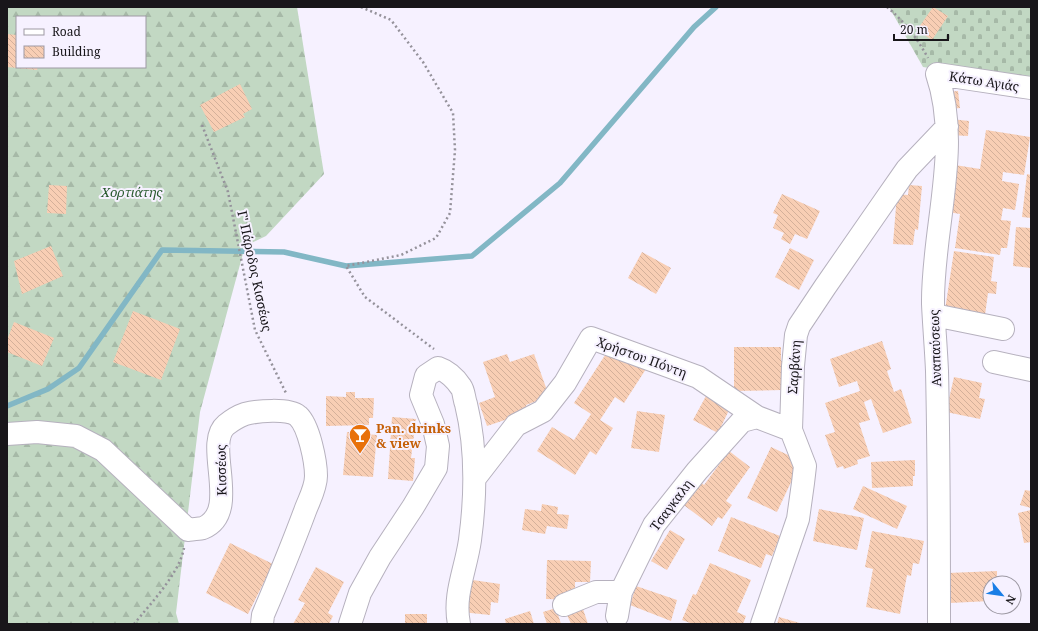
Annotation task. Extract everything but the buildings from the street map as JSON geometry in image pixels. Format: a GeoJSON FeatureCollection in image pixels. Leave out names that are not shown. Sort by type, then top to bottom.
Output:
{"type":"FeatureCollection","features":[{"type":"Feature","properties":{"kind":"street","name":"Κάτω Αγιάς"},"geometry":{"type":"LineString","coordinates":[[937,74],[1031,88]]}},
{"type":"Feature","properties":{"kind":"street","name":"Αναπαύσεως"},"geometry":{"type":"LineString","coordinates":[[937,74],[943,91],[947,127],[944,178],[935,269],[934,315],[937,385],[939,624]]}},
{"type":"Feature","properties":{"kind":"street","name":"Σαρβάνη"},"geometry":{"type":"LineString","coordinates":[[762,624],[798,519],[803,483],[805,466],[792,430],[793,366],[796,335],[799,326],[903,175],[947,127]]}},
{"type":"Feature","properties":{"kind":"street"},"geometry":{"type":"LineString","coordinates":[[934,315],[1003,329]]}},
{"type":"Feature","properties":{"kind":"street","name":"Χρήστου Πόντη"},"geometry":{"type":"LineString","coordinates":[[475,478],[516,425],[543,411],[565,383],[591,338],[698,377],[757,417],[792,430]]}},
{"type":"Feature","properties":{"kind":"street"},"geometry":{"type":"LineString","coordinates":[[994,362],[1031,370]]}},
{"type":"Feature","properties":{"kind":"street"},"geometry":{"type":"LineString","coordinates":[[350,624],[360,593],[380,557],[413,507],[436,468],[438,446],[433,424],[421,395],[426,376],[438,368],[447,371],[461,388],[469,418],[475,478],[469,542],[456,610],[459,624]]}},
{"type":"Feature","properties":{"kind":"street","name":"Κισσέως"},"geometry":{"type":"LineString","coordinates":[[188,530],[203,528],[212,521],[218,513],[222,500],[219,442],[225,426],[243,414],[263,411],[288,412],[298,416]]}},
{"type":"Feature","properties":{"kind":"street"},"geometry":{"type":"LineString","coordinates":[[262,624],[263,615],[291,549],[316,482],[316,462],[307,432],[298,416]]}},
{"type":"Feature","properties":{"kind":"street","name":"Τσαγκαλη"},"geometry":{"type":"LineString","coordinates":[[617,616],[621,592],[654,525],[697,471],[742,421],[757,417]]}},
{"type":"Feature","properties":{"kind":"street"},"geometry":{"type":"LineString","coordinates":[[7,434],[37,432],[76,436],[103,450],[188,530]]}},
{"type":"Feature","properties":{"kind":"street"},"geometry":{"type":"LineString","coordinates":[[564,605],[596,592],[621,592]]}},
{"type":"Feature","properties":{"kind":"path"},"geometry":{"type":"LineString","coordinates":[[361,7],[391,20],[423,62],[453,113],[455,150],[450,213],[436,238],[401,255],[346,266],[365,297],[442,356],[438,368]]}},
{"type":"Feature","properties":{"kind":"path"},"geometry":{"type":"LineString","coordinates":[[887,7],[898,16],[917,38],[937,74]]}},
{"type":"Feature","properties":{"kind":"path","name":"Γ' Πάροδος Κισσέως"},"geometry":{"type":"LineString","coordinates":[[202,125],[228,192],[255,330],[298,416]]}},
{"type":"Feature","properties":{"kind":"path"},"geometry":{"type":"LineString","coordinates":[[134,624],[163,588],[182,557],[188,530]]}},
{"type":"Feature","properties":{"kind":"green space","name":"Χορτιάτης"},"geometry":{"type":"Polygon","coordinates":[[[7,7],[297,7],[324,174],[266,236],[245,246],[200,412],[176,613],[179,624],[7,624],[7,7]]]}},
{"type":"Feature","properties":{"kind":"green space"},"geometry":{"type":"Polygon","coordinates":[[[889,7],[1031,7],[1031,84],[923,67],[889,7]]]}},
{"type":"Feature","properties":{"kind":"waterway"},"geometry":{"type":"LineString","coordinates":[[7,406],[48,389],[79,368],[162,250],[284,252],[346,266],[472,256],[560,183],[694,27],[716,7]]}},
{"type":"Feature","properties":{"kind":"place","name":"Pan. drinks & view"},"geometry":{"type":"Point","coordinates":[360,454]}}]}
